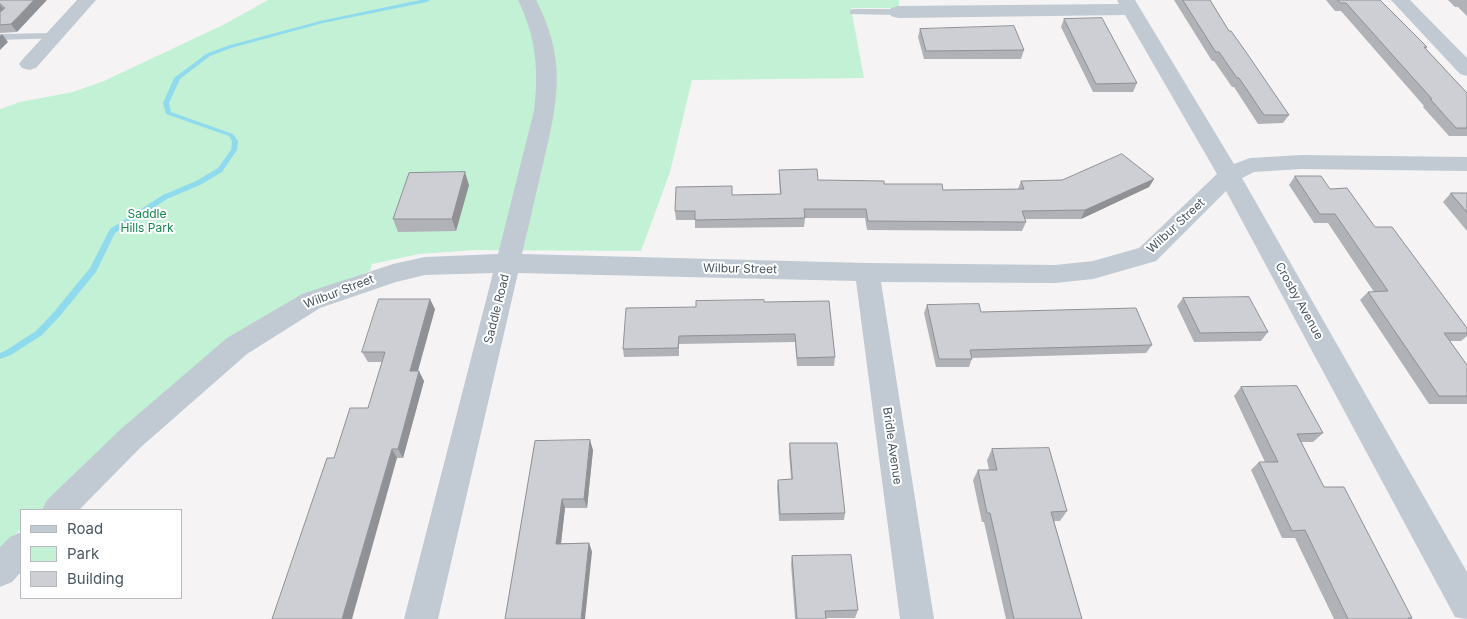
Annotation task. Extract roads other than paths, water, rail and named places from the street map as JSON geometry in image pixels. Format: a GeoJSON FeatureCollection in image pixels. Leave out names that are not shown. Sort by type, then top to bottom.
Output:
{"type":"FeatureCollection","features":[{"type":"Feature","properties":{"kind":"street"},"geometry":{"type":"LineString","coordinates":[[29,64],[87,0]]}},
{"type":"Feature","properties":{"kind":"street","name":"Saddle Road"},"geometry":{"type":"LineString","coordinates":[[421,619],[545,111],[548,88],[546,45],[527,0]]}},
{"type":"Feature","properties":{"kind":"street"},"geometry":{"type":"LineString","coordinates":[[1400,0],[1467,70]]}},
{"type":"Feature","properties":{"kind":"street"},"geometry":{"type":"LineString","coordinates":[[898,12],[1128,4]]}},
{"type":"Feature","properties":{"kind":"street","name":"Crosby Avenue"},"geometry":{"type":"LineString","coordinates":[[1128,4],[1229,175],[1467,605]]}},
{"type":"Feature","properties":{"kind":"street","name":"Wilbur Street"},"geometry":{"type":"LineString","coordinates":[[59,509],[131,438],[237,346],[311,301],[393,273],[425,266],[509,263],[867,272],[1055,274],[1093,270],[1120,264],[1147,254],[1229,175],[1250,165],[1276,163],[1467,164]]}},
{"type":"Feature","properties":{"kind":"street","name":"Bridle Avenue"},"geometry":{"type":"LineString","coordinates":[[867,272],[918,619]]}},
{"type":"Feature","properties":{"kind":"street"},"geometry":{"type":"LineString","coordinates":[[0,571],[20,549]]}},
{"type":"Feature","properties":{"kind":"lane"},"geometry":{"type":"LineString","coordinates":[[853,12],[898,12]]}},
{"type":"Feature","properties":{"kind":"lane"},"geometry":{"type":"LineString","coordinates":[[0,37],[54,36]]}},
{"type":"Feature","properties":{"kind":"waterway"},"geometry":{"type":"LineString","coordinates":[[0,356],[39,333],[57,314],[93,270],[112,231],[165,197],[198,183],[220,170],[234,150],[235,141],[231,135],[168,113],[166,103],[177,78],[208,55],[229,47],[322,22],[427,0]]}},
{"type":"Feature","properties":{"kind":"park label","name":"Saddle Hills Park"},"geometry":{"type":"Point","coordinates":[147,221]}}]}
